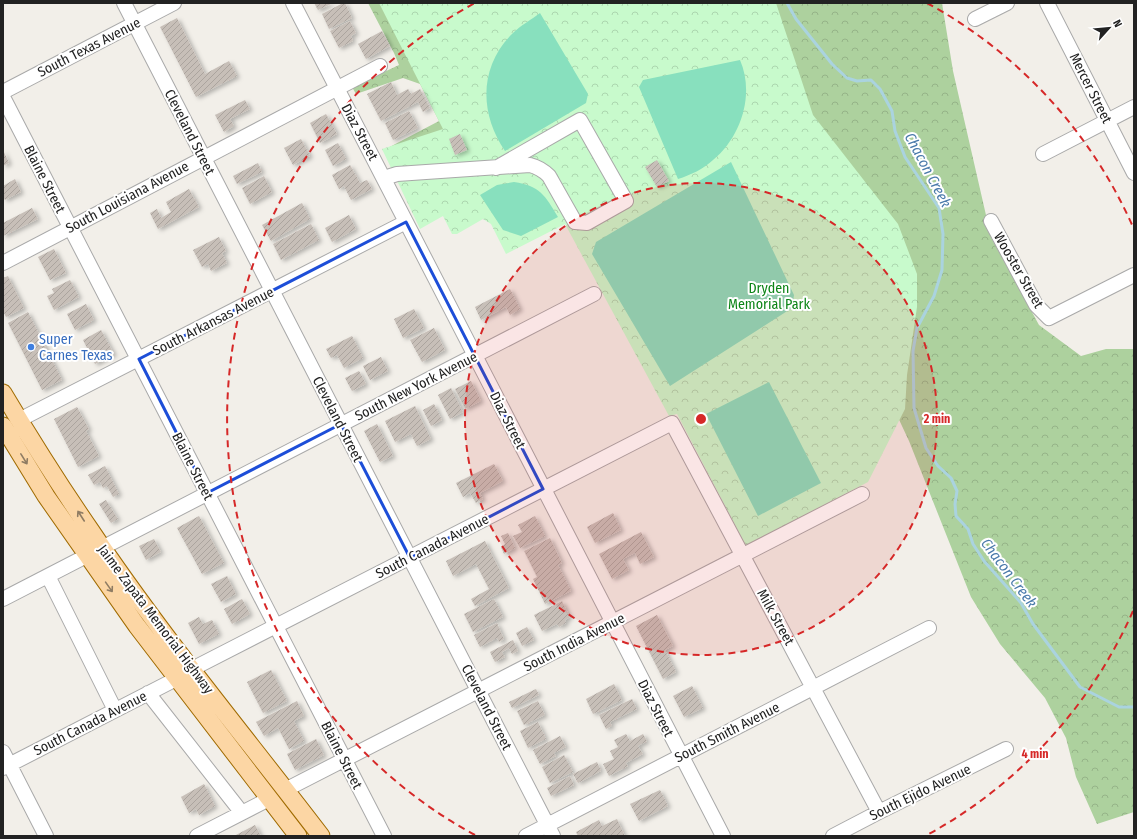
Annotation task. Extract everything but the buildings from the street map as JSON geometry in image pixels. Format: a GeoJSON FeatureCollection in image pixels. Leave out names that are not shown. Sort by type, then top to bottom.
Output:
{"type":"FeatureCollection","features":[{"type":"Feature","properties":{"kind":"main road","name":"Jaime Zapata Memorial Highway"},"geometry":{"type":"LineString","coordinates":[[3,393],[48,467],[103,548],[192,669],[321,836]]}},
{"type":"Feature","properties":{"kind":"main road"},"geometry":{"type":"LineString","coordinates":[[3,407],[10,417],[19,420]]}},
{"type":"Feature","properties":{"kind":"main road","name":"Jaime Zapata Memorial Highway"},"geometry":{"type":"LineString","coordinates":[[3,427],[46,496],[137,626],[298,836]]}},
{"type":"Feature","properties":{"kind":"main road"},"geometry":{"type":"LineString","coordinates":[[178,678],[209,707],[265,779],[275,787],[285,790]]}},
{"type":"Feature","properties":{"kind":"main road"},"geometry":{"type":"LineString","coordinates":[[269,799],[280,802],[284,805],[297,818],[311,836]]}},
{"type":"Feature","properties":{"kind":"street","name":"Cleveland Street"},"geometry":{"type":"LineString","coordinates":[[124,3],[550,831]]}},
{"type":"Feature","properties":{"kind":"street","name":"South Texas Avenue"},"geometry":{"type":"LineString","coordinates":[[3,92],[174,3]]}},
{"type":"Feature","properties":{"kind":"street","name":"Diaz Street"},"geometry":{"type":"LineString","coordinates":[[293,3],[723,836]]}},
{"type":"Feature","properties":{"kind":"street"},"geometry":{"type":"LineString","coordinates":[[975,19],[1007,3]]}},
{"type":"Feature","properties":{"kind":"street","name":"Mercer Street"},"geometry":{"type":"LineString","coordinates":[[1047,3],[1134,173]]}},
{"type":"Feature","properties":{"kind":"street","name":"South Louisiana Avenue"},"geometry":{"type":"LineString","coordinates":[[3,263],[203,157],[380,66]]}},
{"type":"Feature","properties":{"kind":"street","name":"Blaine Street"},"geometry":{"type":"LineString","coordinates":[[3,97],[384,836]]}},
{"type":"Feature","properties":{"kind":"street"},"geometry":{"type":"LineString","coordinates":[[1043,154],[1134,107]]}},
{"type":"Feature","properties":{"kind":"street"},"geometry":{"type":"LineString","coordinates":[[384,178],[397,174],[496,168],[530,165],[543,170],[549,176],[576,222],[588,223],[626,201],[580,120],[496,168]]}},
{"type":"Feature","properties":{"kind":"street","name":"Wooster Street"},"geometry":{"type":"LineString","coordinates":[[991,221],[1036,305],[1049,318],[1134,275]]}},
{"type":"Feature","properties":{"kind":"street","name":"South Arkansas Avenue"},"geometry":{"type":"LineString","coordinates":[[19,420],[406,222]]}},
{"type":"Feature","properties":{"kind":"street","name":"South New York Avenue"},"geometry":{"type":"LineString","coordinates":[[3,599],[594,294]]}},
{"type":"Feature","properties":{"kind":"street","name":"South Canada Avenue"},"geometry":{"type":"LineString","coordinates":[[192,669],[672,423]]}},
{"type":"Feature","properties":{"kind":"street","name":"Milk Street"},"geometry":{"type":"LineString","coordinates":[[672,423],[742,556],[814,687],[879,812]]}},
{"type":"Feature","properties":{"kind":"street","name":"South India Avenue"},"geometry":{"type":"LineString","coordinates":[[285,790],[479,692],[862,494]]}},
{"type":"Feature","properties":{"kind":"street"},"geometry":{"type":"LineString","coordinates":[[48,576],[115,710]]}},
{"type":"Feature","properties":{"kind":"street","name":"South Smith Avenue"},"geometry":{"type":"LineString","coordinates":[[526,836],[550,831],[681,756],[929,628]]}},
{"type":"Feature","properties":{"kind":"street","name":"South Canada Avenue"},"geometry":{"type":"LineString","coordinates":[[5,762],[115,710],[178,678]]}},
{"type":"Feature","properties":{"kind":"street"},"geometry":{"type":"LineString","coordinates":[[148,693],[242,813]]}},
{"type":"Feature","properties":{"kind":"street","name":"South Ejido Avenue"},"geometry":{"type":"LineString","coordinates":[[834,836],[879,812],[1006,750]]}},
{"type":"Feature","properties":{"kind":"street"},"geometry":{"type":"LineString","coordinates":[[5,762],[46,836]]}},
{"type":"Feature","properties":{"kind":"street"},"geometry":{"type":"LineString","coordinates":[[197,836],[213,832],[242,813],[269,799]]}},
{"type":"Feature","properties":{"kind":"highlighted area"},"geometry":{"type":"Polygon","coordinates":[[[406,222],[543,489],[410,558],[341,424],[207,493],[139,359],[406,222]]]}},
{"type":"Feature","properties":{"kind":"green space"},"geometry":{"type":"Polygon","coordinates":[[[368,3],[430,3],[449,129],[382,151],[439,121],[420,84],[403,78],[356,94],[352,87],[399,65],[368,3]]]}},
{"type":"Feature","properties":{"kind":"green space","name":"Dryden Memorial Park"},"geometry":{"type":"Polygon","coordinates":[[[379,3],[776,3],[813,115],[898,224],[917,274],[917,307],[907,375],[905,409],[868,482],[746,546],[677,414],[669,416],[565,224],[506,254],[491,224],[483,219],[457,234],[452,234],[443,216],[420,229],[382,149],[443,129],[379,3]]]}},
{"type":"Feature","properties":{"kind":"green space"},"geometry":{"type":"Polygon","coordinates":[[[768,3],[942,3],[953,71],[991,237],[1039,325],[1081,356],[1106,349],[1134,349],[1134,812],[1097,824],[1076,777],[1066,738],[1045,698],[1000,644],[971,597],[909,441],[895,411],[796,98],[768,3]]]}},
{"type":"Feature","properties":{"kind":"green space"},"geometry":{"type":"Polygon","coordinates":[[[540,13],[588,94],[586,103],[505,151],[496,136],[490,121],[486,90],[489,75],[494,60],[502,46],[516,30],[540,13]]]}},
{"type":"Feature","properties":{"kind":"green space"},"geometry":{"type":"Polygon","coordinates":[[[740,60],[746,87],[743,114],[738,127],[723,150],[713,160],[688,176],[678,179],[639,87],[643,80],[740,60]]]}},
{"type":"Feature","properties":{"kind":"green space"},"geometry":{"type":"Polygon","coordinates":[[[731,162],[794,295],[792,308],[670,386],[592,254],[596,242],[731,162]]]}},
{"type":"Feature","properties":{"kind":"green space"},"geometry":{"type":"Polygon","coordinates":[[[514,182],[536,189],[545,197],[558,217],[521,236],[503,230],[480,195],[497,185],[514,182]]]}},
{"type":"Feature","properties":{"kind":"green space"},"geometry":{"type":"Polygon","coordinates":[[[769,382],[821,483],[758,516],[706,414],[769,382]]]}},
{"type":"Feature","properties":{"kind":"waterway","name":"Chacon Creek"},"geometry":{"type":"LineString","coordinates":[[787,3],[796,19],[832,64],[847,78],[857,81],[871,80],[880,89],[892,111],[895,131],[905,157],[939,208],[943,234],[942,270],[934,296],[917,328],[913,351],[914,408],[926,448],[938,466],[951,478],[957,491],[955,504],[956,516],[968,529],[973,544],[984,561],[1021,603],[1033,624],[1080,687],[1119,707],[1134,707]]}},
{"type":"Feature","properties":{"kind":"place","name":"Super Carnes Texas"},"geometry":{"type":"Point","coordinates":[31,347]}}]}
